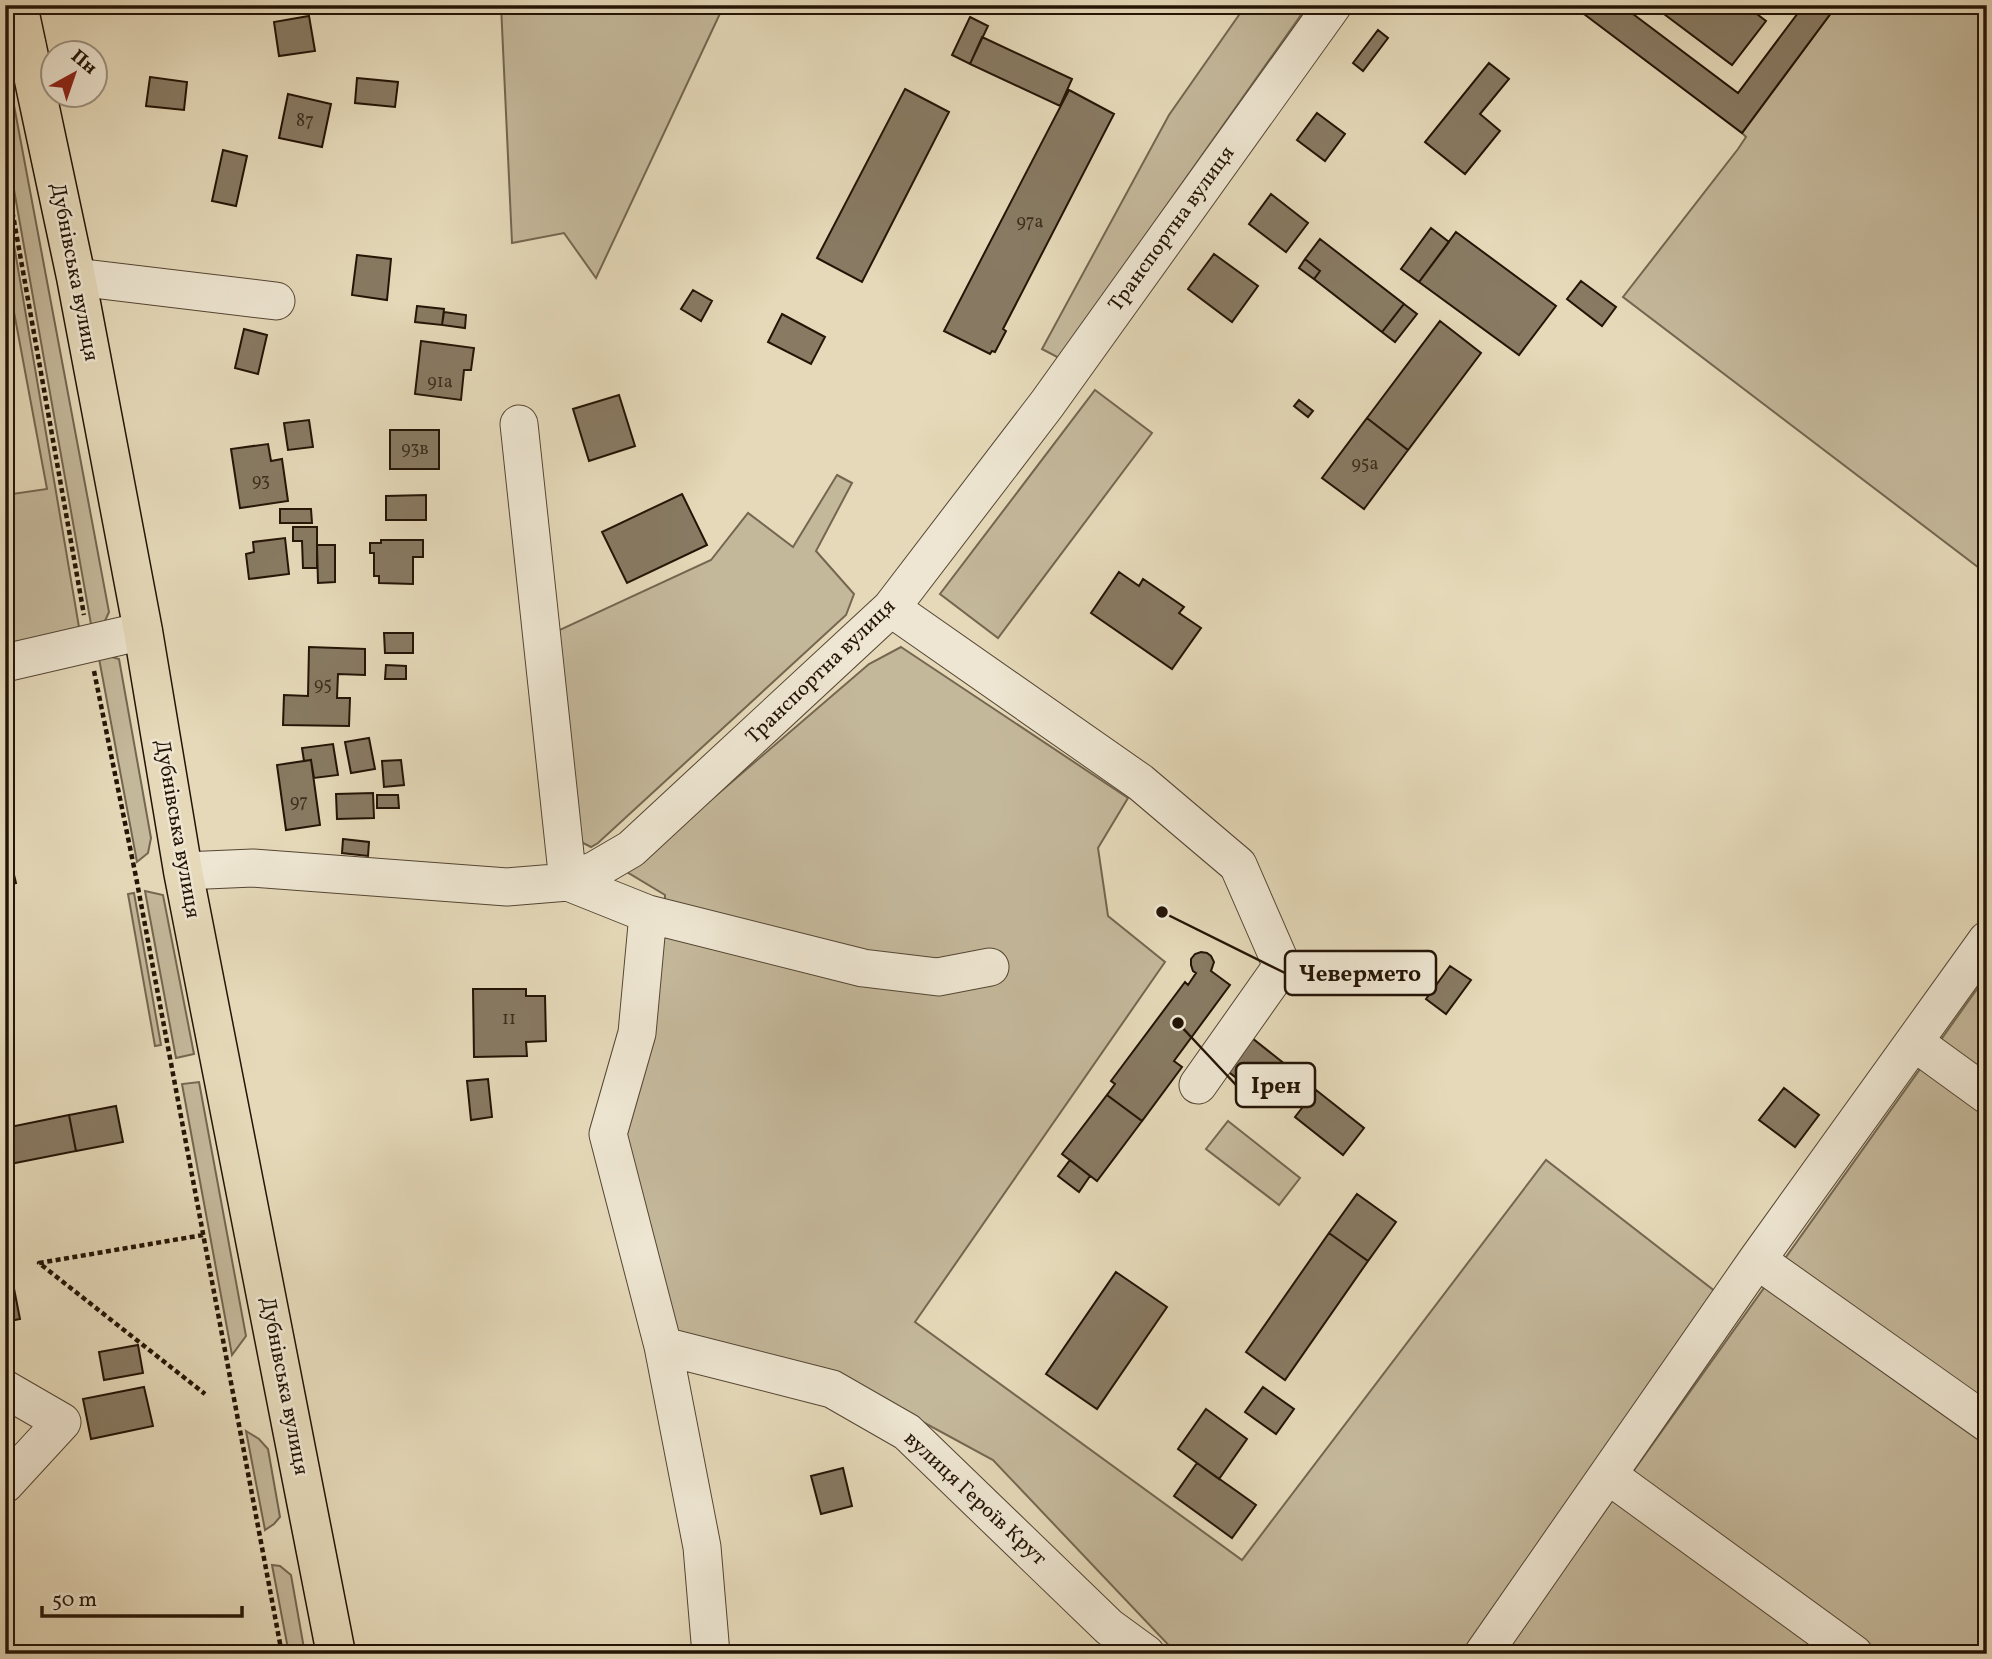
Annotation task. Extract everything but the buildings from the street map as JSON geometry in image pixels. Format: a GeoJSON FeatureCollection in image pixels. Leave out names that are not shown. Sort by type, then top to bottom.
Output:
{"type":"FeatureCollection","features":[{"type":"Feature","properties":{"kind":"main road","name":"Дубнівська вулиця"},"geometry":{"type":"LineString","coordinates":[[18,5],[16,56],[76,277],[143,631],[183,871],[336,1654]]}},
{"type":"Feature","properties":{"kind":"street","name":"Транспортна вулиця"},"geometry":{"type":"LineString","coordinates":[[183,871],[253,867],[507,887],[568,882],[631,849],[891,608],[1047,404],[1333,5]]}},
{"type":"Feature","properties":{"kind":"street"},"geometry":{"type":"LineString","coordinates":[[76,277],[276,301]]}},
{"type":"Feature","properties":{"kind":"street"},"geometry":{"type":"LineString","coordinates":[[519,424],[568,882],[648,914],[863,968],[938,977],[990,967]]}},
{"type":"Feature","properties":{"kind":"street"},"geometry":{"type":"LineString","coordinates":[[891,608],[1140,782],[1238,865],[1282,966],[1198,1085]]}},
{"type":"Feature","properties":{"kind":"street"},"geometry":{"type":"LineString","coordinates":[[5,663],[143,631]]}},
{"type":"Feature","properties":{"kind":"street"},"geometry":{"type":"LineString","coordinates":[[648,914],[637,1033],[607,1133],[663,1346],[702,1548],[711,1654]]}},
{"type":"Feature","properties":{"kind":"street"},"geometry":{"type":"LineString","coordinates":[[1483,1654],[1757,1260],[1987,940]]}},
{"type":"Feature","properties":{"kind":"street"},"geometry":{"type":"LineString","coordinates":[[1914,1042],[1987,1095]]}},
{"type":"Feature","properties":{"kind":"street"},"geometry":{"type":"LineString","coordinates":[[1757,1260],[1987,1423]]}},
{"type":"Feature","properties":{"kind":"street","name":"вулиця Героїв Крут"},"geometry":{"type":"LineString","coordinates":[[663,1346],[832,1389],[907,1432],[1109,1627],[1146,1654]]}},
{"type":"Feature","properties":{"kind":"street"},"geometry":{"type":"LineString","coordinates":[[5,1389],[62,1422],[5,1484]]}},
{"type":"Feature","properties":{"kind":"street"},"geometry":{"type":"LineString","coordinates":[[1608,1475],[1854,1654]]}},
{"type":"Feature","properties":{"kind":"path"},"geometry":{"type":"LineString","coordinates":[[5,170],[89,643],[136,877],[282,1654]]}},
{"type":"Feature","properties":{"kind":"path"},"geometry":{"type":"LineString","coordinates":[[203,1235],[39,1263],[205,1394]]}},
{"type":"Feature","properties":{"kind":"shaded area"},"geometry":{"type":"Polygon","coordinates":[[[501,5],[724,5],[596,278],[564,233],[512,243],[501,5]]]}},
{"type":"Feature","properties":{"kind":"shaded area"},"geometry":{"type":"Polygon","coordinates":[[[1246,5],[1308,5],[1059,358],[1042,349],[1169,115],[1246,5]]]}},
{"type":"Feature","properties":{"kind":"shaded area"},"geometry":{"type":"Polygon","coordinates":[[[1837,5],[1987,5],[1987,574],[1623,297],[1738,149],[1746,137],[1742,133],[1837,5]]]}},
{"type":"Feature","properties":{"kind":"shaded area"},"geometry":{"type":"Polygon","coordinates":[[[5,91],[13,100],[109,612],[104,623],[92,630],[5,139],[5,91]]]}},
{"type":"Feature","properties":{"kind":"shaded area"},"geometry":{"type":"Polygon","coordinates":[[[5,192],[80,633],[5,650],[5,495],[47,489],[5,264],[5,192]]]}},
{"type":"Feature","properties":{"kind":"shaded area"},"geometry":{"type":"Polygon","coordinates":[[[1095,390],[1152,433],[998,638],[940,594],[1095,390]]]}},
{"type":"Feature","properties":{"kind":"shaded area"},"geometry":{"type":"Polygon","coordinates":[[[837,475],[852,483],[816,551],[854,594],[846,615],[598,843],[591,847],[583,843],[578,834],[553,633],[711,560],[748,513],[793,547],[837,475]]]}},
{"type":"Feature","properties":{"kind":"shaded area"},"geometry":{"type":"Polygon","coordinates":[[[901,647],[1128,798],[1098,848],[1108,916],[1165,962],[915,1322],[1242,1560],[1546,1160],[1716,1292],[1461,1654],[1177,1654],[993,1460],[842,1378],[670,1331],[619,1137],[664,936],[665,895],[627,872],[869,664],[901,647]]]}},
{"type":"Feature","properties":{"kind":"shaded area"},"geometry":{"type":"Polygon","coordinates":[[[98,653],[119,659],[151,838],[148,853],[137,862],[98,653]]]}},
{"type":"Feature","properties":{"kind":"shaded area"},"geometry":{"type":"Polygon","coordinates":[[[145,891],[163,895],[194,1054],[176,1058],[145,891]]]}},
{"type":"Feature","properties":{"kind":"shaded area"},"geometry":{"type":"Polygon","coordinates":[[[134,893],[161,1045],[155,1046],[128,894],[134,893]]]}},
{"type":"Feature","properties":{"kind":"shaded area"},"geometry":{"type":"Polygon","coordinates":[[[1987,975],[1987,1654],[1503,1654],[1987,975]]]}},
{"type":"Feature","properties":{"kind":"shaded area"},"geometry":{"type":"Polygon","coordinates":[[[199,1082],[246,1336],[232,1355],[182,1084],[199,1082]]]}},
{"type":"Feature","properties":{"kind":"shaded area"},"geometry":{"type":"Polygon","coordinates":[[[1228,1121],[1300,1178],[1279,1205],[1206,1149],[1228,1121]]]}},
{"type":"Feature","properties":{"kind":"shaded area"},"geometry":{"type":"Polygon","coordinates":[[[246,1431],[268,1449],[280,1517],[265,1530],[246,1431]]]}},
{"type":"Feature","properties":{"kind":"shaded area"},"geometry":{"type":"Polygon","coordinates":[[[272,1565],[280,1566],[291,1575],[305,1654],[289,1654],[272,1565]]]}},
{"type":"Feature","properties":{"kind":"place","name":"Чевермето"},"geometry":{"type":"Point","coordinates":[1162,912]}},
{"type":"Feature","properties":{"kind":"place","name":"Ірен"},"geometry":{"type":"Point","coordinates":[1178,1023]}}]}
